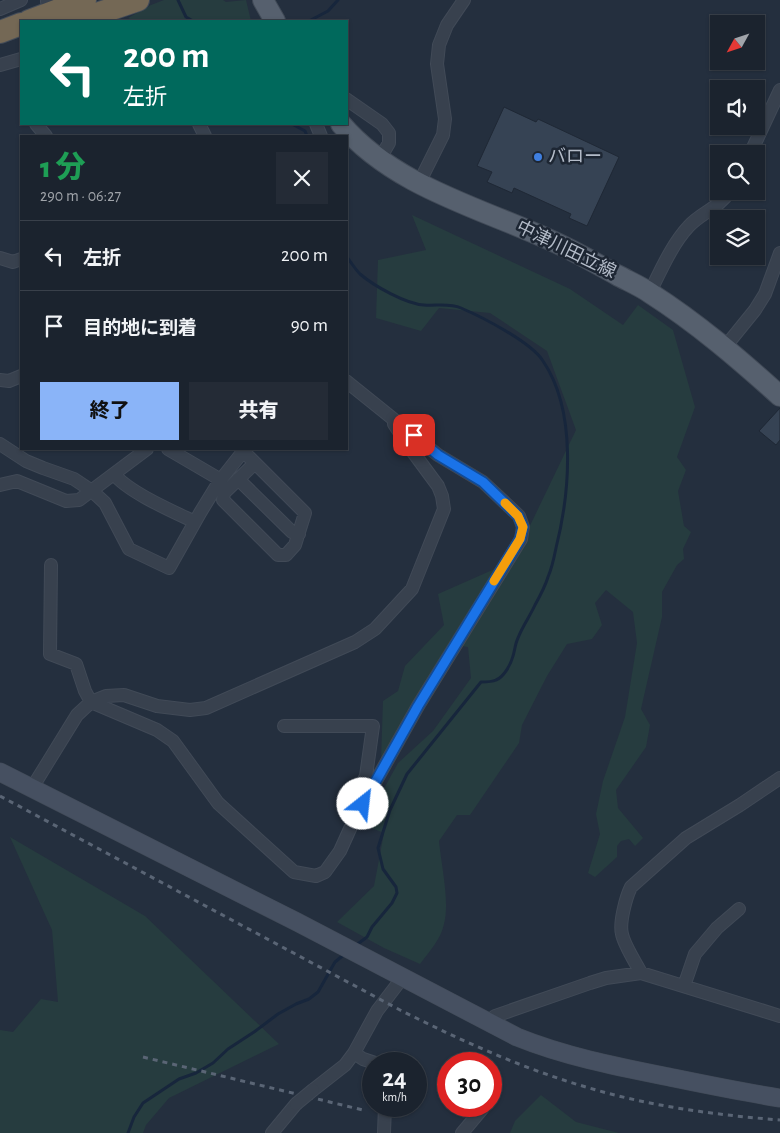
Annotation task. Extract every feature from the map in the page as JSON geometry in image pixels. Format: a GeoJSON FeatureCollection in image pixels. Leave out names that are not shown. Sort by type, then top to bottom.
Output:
{"type":"FeatureCollection","features":[{"type":"Feature","properties":{"kind":"highway"},"geometry":{"type":"LineString","coordinates":[[32,20],[85,0]]}},
{"type":"Feature","properties":{"kind":"highway"},"geometry":{"type":"LineString","coordinates":[[79,20],[138,0]]}},
{"type":"Feature","properties":{"kind":"highway"},"geometry":{"type":"LineString","coordinates":[[0,32],[20,24]]}},
{"type":"Feature","properties":{"kind":"highway"},"geometry":{"type":"LineString","coordinates":[[0,48],[20,40]]}},
{"type":"Feature","properties":{"kind":"main road","name":"中津川田立線"},"geometry":{"type":"LineString","coordinates":[[342,125],[350,135],[379,160],[419,183],[550,240],[650,292],[725,347],[780,396]]}},
{"type":"Feature","properties":{"kind":"street"},"geometry":{"type":"LineString","coordinates":[[0,9],[21,0]]}},
{"type":"Feature","properties":{"kind":"street"},"geometry":{"type":"LineString","coordinates":[[419,183],[443,134],[445,119],[437,64],[439,45],[448,25],[464,0]]}},
{"type":"Feature","properties":{"kind":"street"},"geometry":{"type":"LineString","coordinates":[[0,65],[20,59]]}},
{"type":"Feature","properties":{"kind":"street"},"geometry":{"type":"LineString","coordinates":[[754,145],[780,90]]}},
{"type":"Feature","properties":{"kind":"street"},"geometry":{"type":"LineString","coordinates":[[348,100],[382,124],[389,133],[389,143],[379,160]]}},
{"type":"Feature","properties":{"kind":"street"},"geometry":{"type":"LineString","coordinates":[[37,125],[45,135]]}},
{"type":"Feature","properties":{"kind":"street"},"geometry":{"type":"LineString","coordinates":[[650,292],[665,262],[689,226],[715,208],[722,200]]}},
{"type":"Feature","properties":{"kind":"street"},"geometry":{"type":"LineString","coordinates":[[725,347],[756,310],[765,294],[780,253]]}},
{"type":"Feature","properties":{"kind":"street"},"geometry":{"type":"LineString","coordinates":[[0,258],[14,262],[20,260]]}},
{"type":"Feature","properties":{"kind":"street"},"geometry":{"type":"LineString","coordinates":[[0,380],[9,381],[20,376]]}},
{"type":"Feature","properties":{"kind":"street"},"geometry":{"type":"LineString","coordinates":[[51,564],[50,654],[76,664],[85,691],[91,702],[157,730],[173,741],[218,803],[294,872],[316,876],[326,872],[340,851],[354,820],[418,706],[520,539],[523,527],[518,516],[483,482],[438,455],[348,383]]}},
{"type":"Feature","properties":{"kind":"street"},"geometry":{"type":"LineString","coordinates":[[32,788],[77,715],[91,702],[106,696],[124,695],[157,706],[190,710],[206,708],[355,642],[375,629],[412,589],[444,509],[438,486],[388,415]]}},
{"type":"Feature","properties":{"kind":"street"},"geometry":{"type":"LineString","coordinates":[[0,444],[26,461],[74,479],[92,491],[105,503],[129,549],[169,568],[221,480],[244,450],[305,513],[295,545],[286,555],[278,555],[223,500],[224,493],[255,463]]}},
{"type":"Feature","properties":{"kind":"street"},"geometry":{"type":"LineString","coordinates":[[0,485],[17,481],[66,501],[79,500],[146,450]]}},
{"type":"Feature","properties":{"kind":"street"},"geometry":{"type":"LineString","coordinates":[[170,450],[221,480]]}},
{"type":"Feature","properties":{"kind":"street"},"geometry":{"type":"LineString","coordinates":[[114,474],[118,480],[148,498],[195,522]]}},
{"type":"Feature","properties":{"kind":"street"},"geometry":{"type":"LineString","coordinates":[[238,479],[292,532],[299,534]]}},
{"type":"Feature","properties":{"kind":"street"},"geometry":{"type":"LineString","coordinates":[[284,726],[373,726],[366,776],[349,808],[354,820]]}},
{"type":"Feature","properties":{"kind":"street"},"geometry":{"type":"LineString","coordinates":[[0,772],[297,922],[488,1023],[533,1043],[615,1066],[780,1098]]}},
{"type":"Feature","properties":{"kind":"street"},"geometry":{"type":"LineString","coordinates":[[642,973],[622,934],[622,922],[631,887],[686,838],[740,806],[780,778]]}},
{"type":"Feature","properties":{"kind":"street"},"geometry":{"type":"LineString","coordinates":[[684,986],[695,954],[717,928],[739,909]]}},
{"type":"Feature","properties":{"kind":"street"},"geometry":{"type":"LineString","coordinates":[[488,1023],[495,1016],[590,982],[642,973],[780,1016]]}},
{"type":"Feature","properties":{"kind":"street"},"geometry":{"type":"LineString","coordinates":[[272,1133],[296,1104],[345,1065],[354,1053],[398,974]]}},
{"type":"Feature","properties":{"kind":"street"},"geometry":{"type":"LineString","coordinates":[[354,1053],[362,1058]]}},
{"type":"Feature","properties":{"kind":"street"},"geometry":{"type":"LineString","coordinates":[[384,1133],[385,1117]]}},
{"type":"Feature","properties":{"kind":"street"},"geometry":{"type":"LineString","coordinates":[[462,1133],[475,1117]]}},
{"type":"Feature","properties":{"kind":"green space"},"geometry":{"type":"Polygon","coordinates":[[[164,0],[223,0],[226,2],[246,0],[251,20],[132,20],[128,18],[164,0]]]}},
{"type":"Feature","properties":{"kind":"green space"},"geometry":{"type":"Polygon","coordinates":[[[412,215],[570,289],[623,325],[638,305],[673,330],[695,407],[677,457],[686,470],[678,491],[684,526],[691,532],[683,549],[684,559],[677,565],[662,592],[662,617],[641,709],[650,725],[646,747],[616,790],[618,808],[643,838],[635,846],[629,839],[621,841],[617,846],[617,857],[595,877],[588,873],[600,834],[596,814],[603,781],[625,717],[637,643],[633,612],[606,590],[595,603],[602,625],[592,639],[567,644],[547,676],[522,725],[519,743],[470,815],[457,815],[439,841],[446,894],[446,915],[440,935],[420,964],[384,948],[337,922],[374,886],[384,833],[364,825],[398,763],[433,731],[471,678],[468,647],[450,644],[381,761],[383,701],[398,691],[405,666],[444,625],[438,594],[513,561],[576,430],[547,351],[490,313],[439,308],[421,331],[376,318],[378,260],[426,250],[412,215]]]}},
{"type":"Feature","properties":{"kind":"green space"},"geometry":{"type":"Polygon","coordinates":[[[10,837],[145,916],[279,1044],[169,1098],[146,1125],[143,1133],[0,1133],[0,1030],[13,1032],[41,999],[58,1002],[52,930],[10,837]]]}},
{"type":"Feature","properties":{"kind":"green space"},"geometry":{"type":"Polygon","coordinates":[[[541,1095],[576,1122],[619,1133],[510,1133],[515,1121],[541,1095]]]}},
{"type":"Feature","properties":{"kind":"building"},"geometry":{"type":"Polygon","coordinates":[[[504,107],[536,122],[538,119],[619,157],[587,226],[569,218],[571,214],[514,188],[512,193],[487,182],[492,172],[477,166],[504,107]]]}},
{"type":"Feature","properties":{"kind":"building"},"geometry":{"type":"Polygon","coordinates":[[[780,408],[780,440],[776,445],[759,431],[780,408]]]}},
{"type":"Feature","properties":{"kind":"waterway"},"geometry":{"type":"LineString","coordinates":[[178,0],[186,17],[191,20]]}},
{"type":"Feature","properties":{"kind":"waterway"},"geometry":{"type":"LineString","coordinates":[[311,20],[328,11],[338,0]]}},
{"type":"Feature","properties":{"kind":"waterway"},"geometry":{"type":"LineString","coordinates":[[294,125],[305,131],[307,135]]}},
{"type":"Feature","properties":{"kind":"waterway"},"geometry":{"type":"LineString","coordinates":[[348,259],[360,274],[390,294],[417,304],[457,306],[481,317],[528,346],[543,361],[554,381],[566,427],[568,452],[565,502],[561,526],[552,567],[544,588],[516,642],[512,659],[504,673],[494,681],[481,682],[407,774],[390,810],[378,848],[383,869],[396,887],[397,893],[392,903],[372,927],[367,937],[355,946]]}},
{"type":"Feature","properties":{"kind":"waterway"},"geometry":{"type":"LineString","coordinates":[[128,1133],[134,1117],[143,1103],[179,1079],[196,1073],[213,1063],[228,1049],[278,1014],[309,999],[318,992],[335,962],[346,953]]}},
{"type":"Feature","properties":{"kind":"railway"},"geometry":{"type":"LineString","coordinates":[[0,796],[400,1010],[491,1053],[538,1071],[609,1094],[706,1112],[780,1120]]}},
{"type":"Feature","properties":{"kind":"railway"},"geometry":{"type":"LineString","coordinates":[[143,1057],[362,1110]]}},
{"type":"Feature","properties":{"kind":"slow traffic"},"geometry":{"type":"LineString","coordinates":[[494,581],[520,539],[523,527],[518,516],[505,503]]}},
{"type":"Feature","properties":{"kind":"place","name":"バロー"},"geometry":{"type":"Point","coordinates":[538,157]}},
{"type":"Feature","properties":{"kind":"route"},"geometry":{"type":"LineString","coordinates":[[363,804],[418,706],[520,539],[523,527],[518,516],[483,482],[438,455],[414,435]]}}]}
